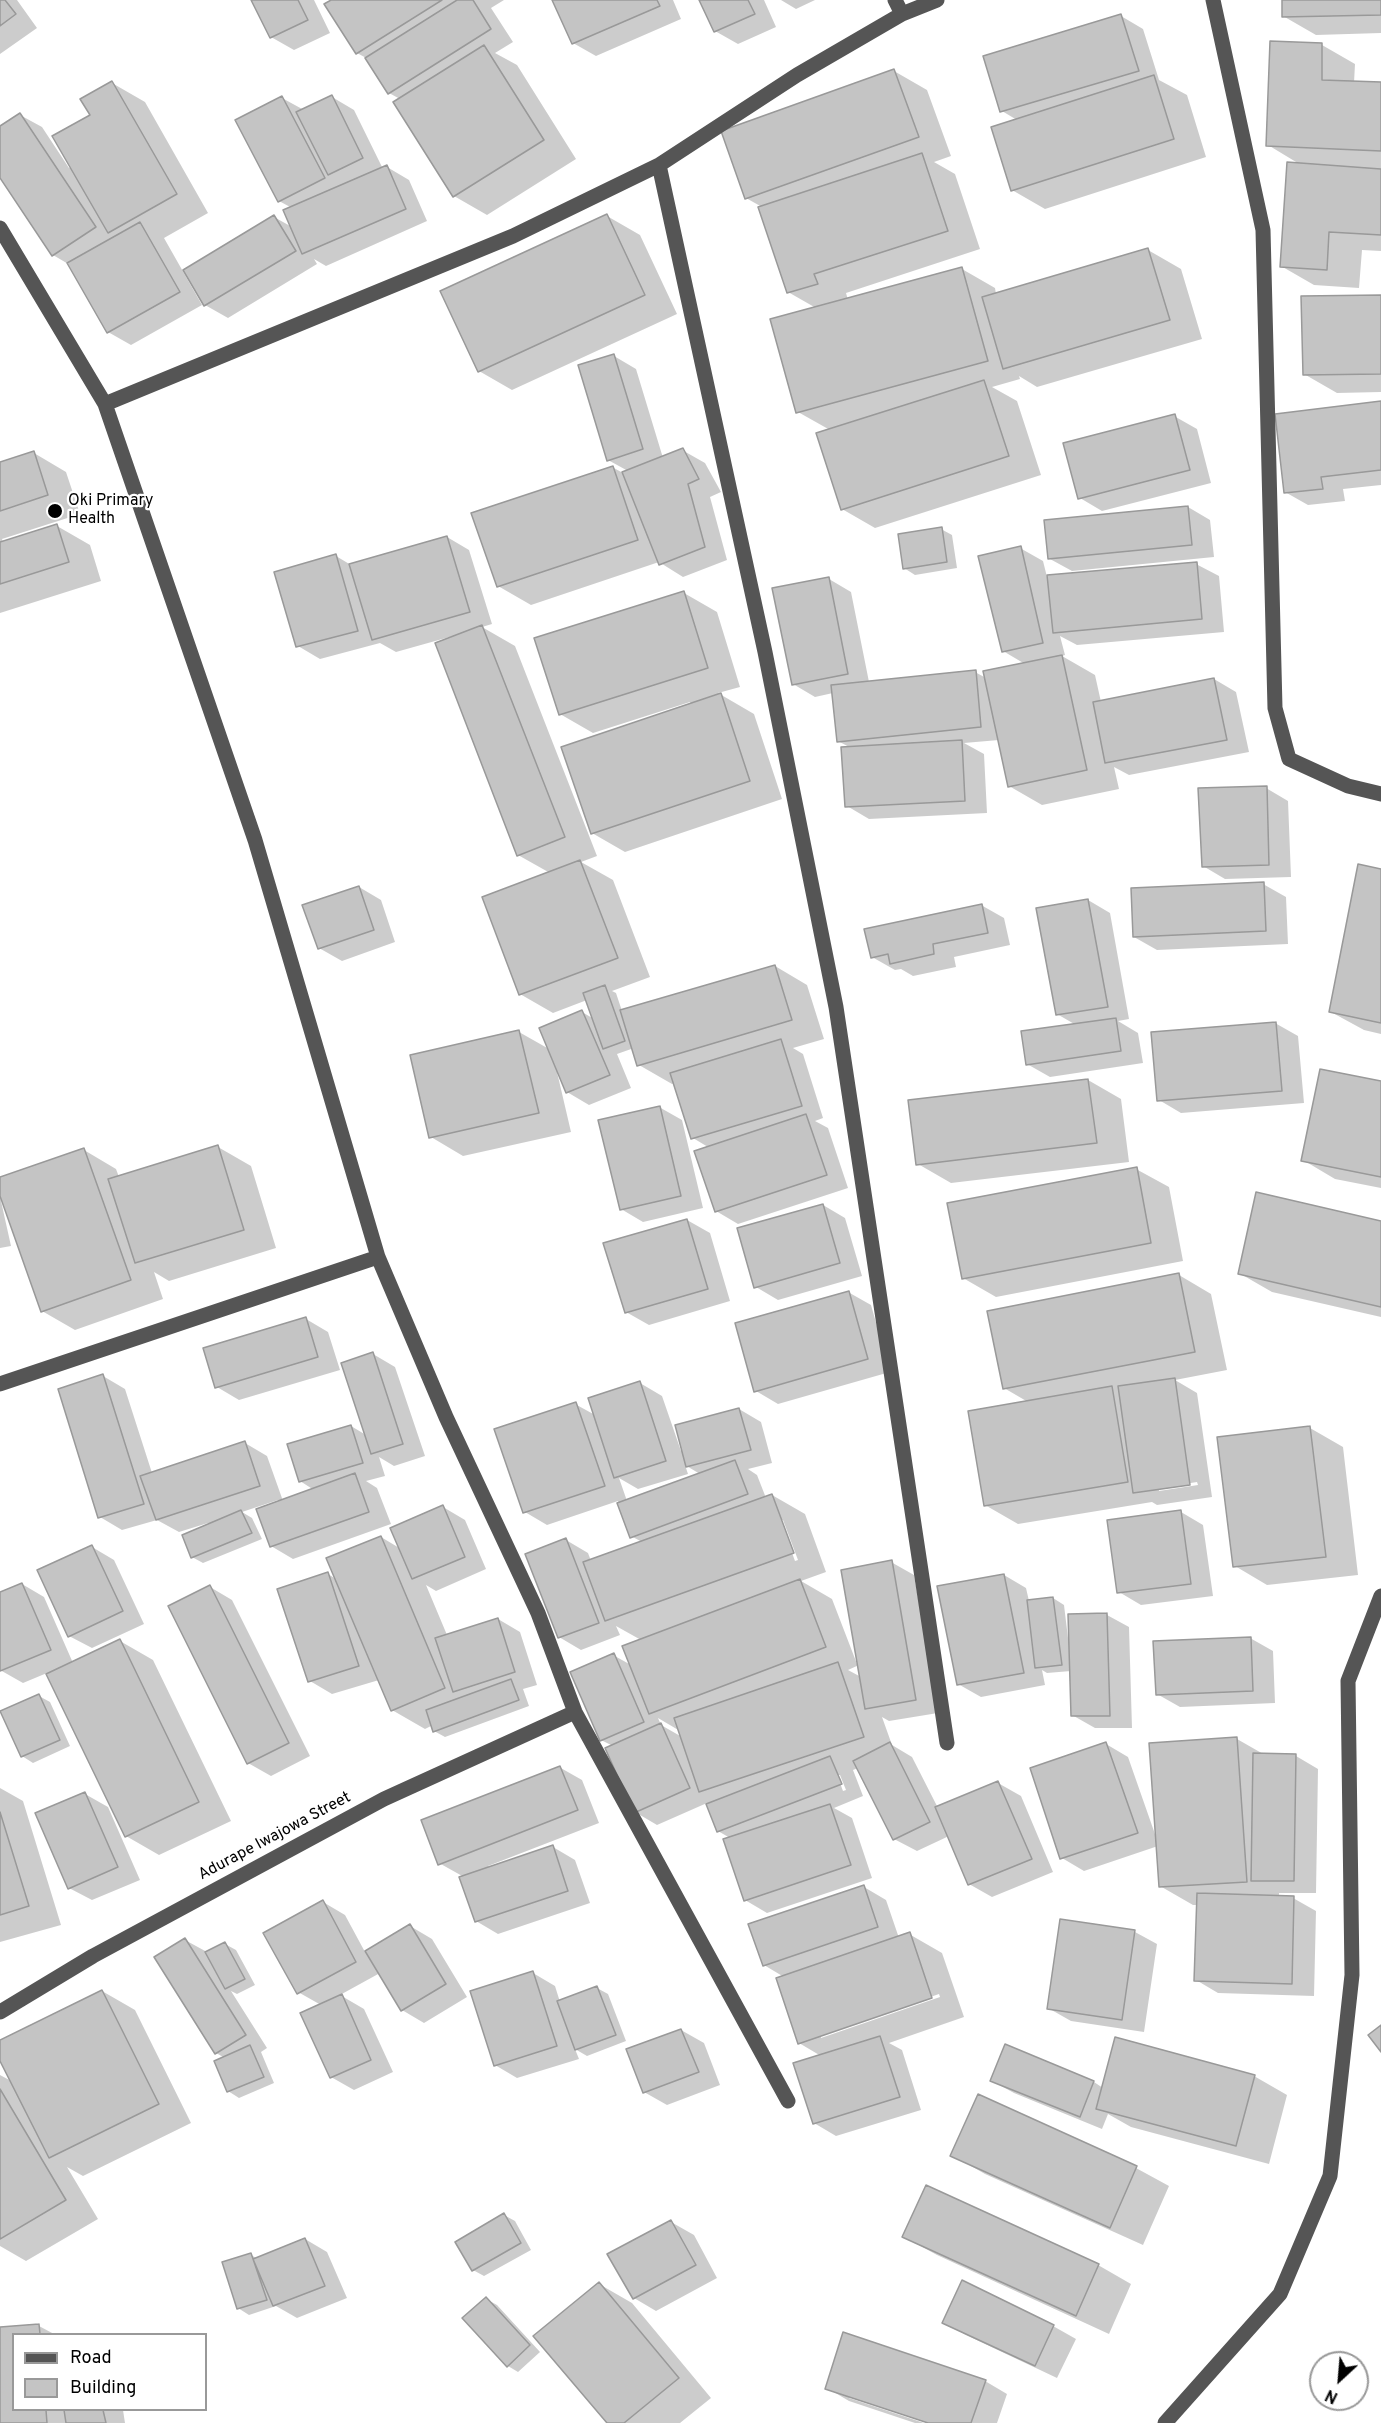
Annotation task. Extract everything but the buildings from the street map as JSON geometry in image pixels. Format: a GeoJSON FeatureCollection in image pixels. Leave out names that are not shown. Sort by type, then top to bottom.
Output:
{"type":"FeatureCollection","features":[{"type":"Feature","properties":{"kind":"street"},"geometry":{"type":"LineString","coordinates":[[105,404],[513,236],[659,165],[899,7],[937,0]]}},
{"type":"Feature","properties":{"kind":"street"},"geometry":{"type":"LineString","coordinates":[[1213,0],[1263,230],[1275,708],[1289,759],[1348,786],[1381,794]]}},
{"type":"Feature","properties":{"kind":"street"},"geometry":{"type":"LineString","coordinates":[[659,165],[767,664],[836,1007],[947,1743]]}},
{"type":"Feature","properties":{"kind":"street"},"geometry":{"type":"LineString","coordinates":[[0,228],[105,404],[255,840],[378,1257],[446,1417],[538,1613],[575,1712],[788,2101]]}},
{"type":"Feature","properties":{"kind":"street"},"geometry":{"type":"LineString","coordinates":[[0,1384],[378,1257]]}},
{"type":"Feature","properties":{"kind":"street"},"geometry":{"type":"LineString","coordinates":[[1166,2423],[1280,2294],[1330,2176],[1352,1976],[1348,1682],[1381,1596]]}},
{"type":"Feature","properties":{"kind":"street","name":"Adurape Iwajowa Street"},"geometry":{"type":"LineString","coordinates":[[0,2012],[93,1956],[384,1799],[575,1712]]}},
{"type":"Feature","properties":{"kind":"place","name":"Oki Primary Health"},"geometry":{"type":"Point","coordinates":[55,511]}}]}
